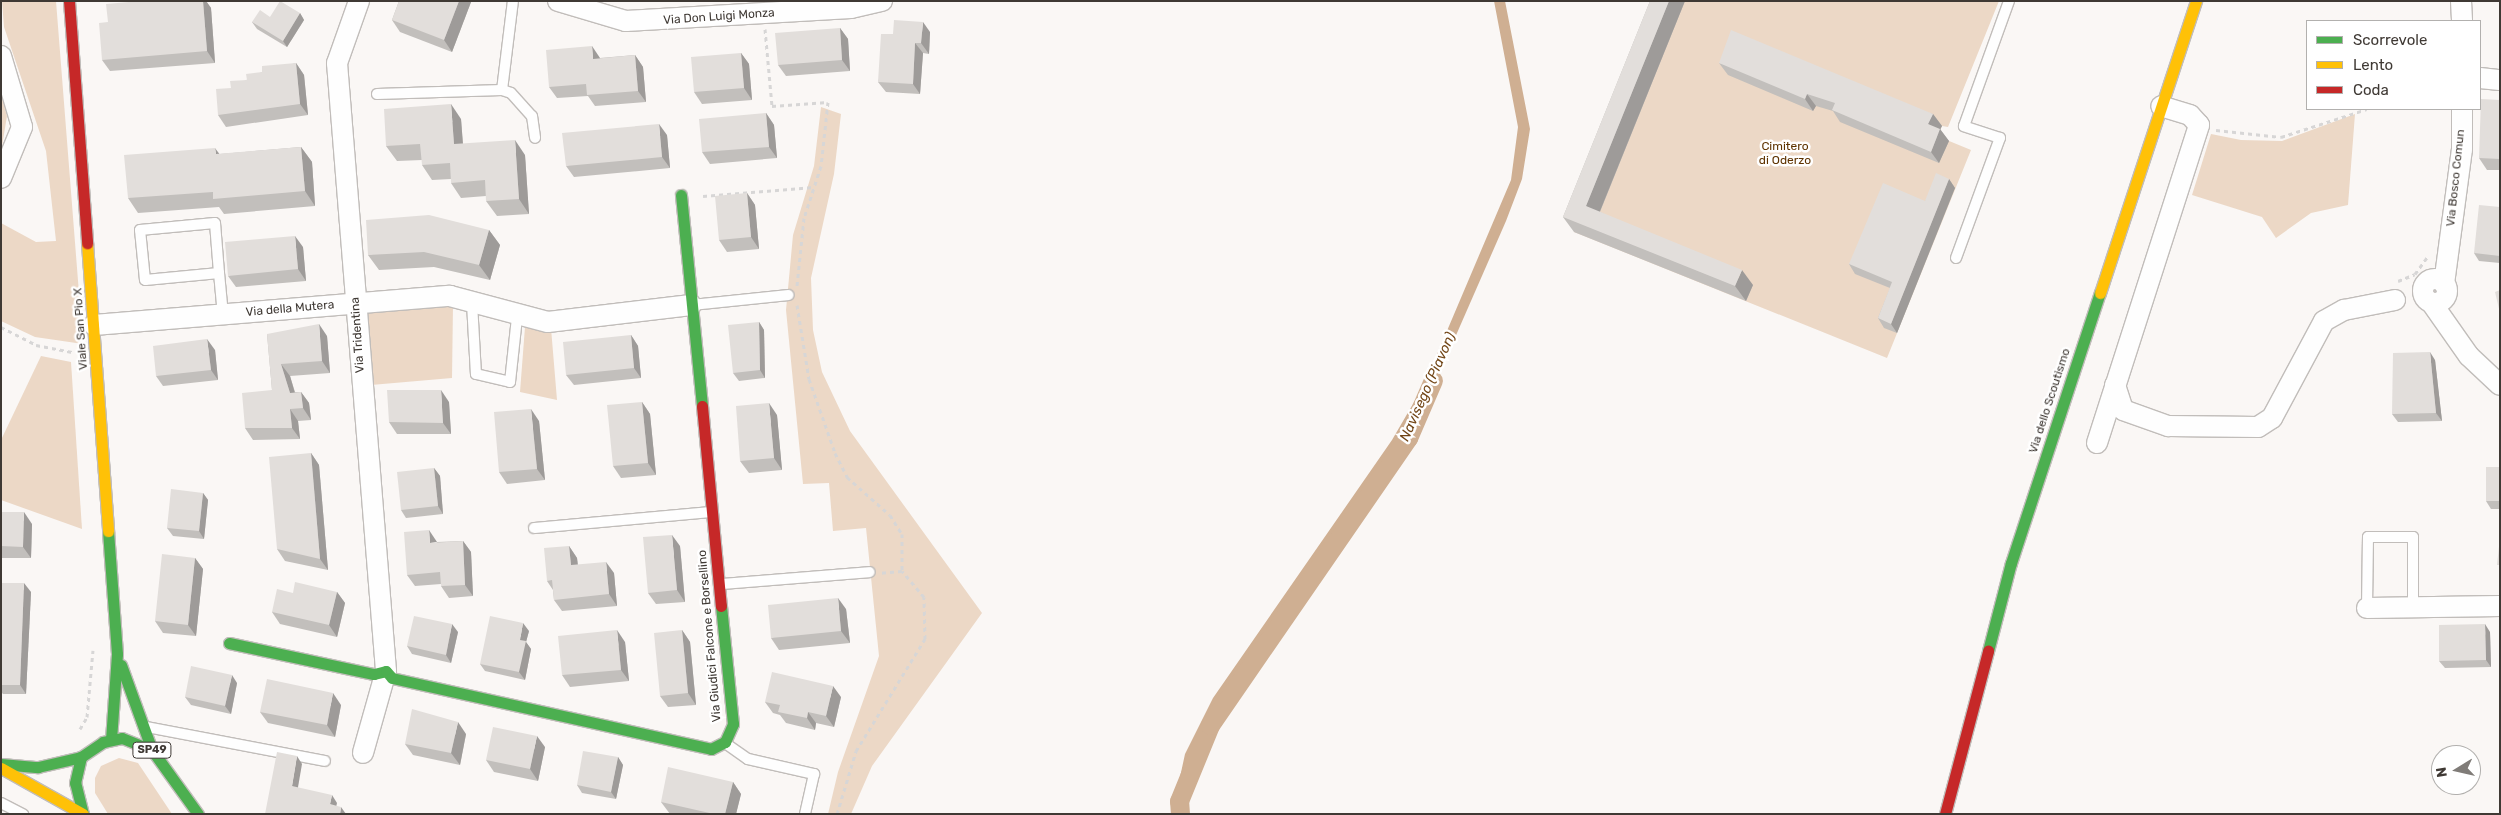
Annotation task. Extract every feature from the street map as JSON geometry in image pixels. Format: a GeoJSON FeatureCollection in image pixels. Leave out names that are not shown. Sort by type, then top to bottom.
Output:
{"type":"FeatureCollection","features":[{"type":"Feature","properties":{"kind":"street","name":"Viale San Pio X"},"geometry":{"type":"LineString","coordinates":[[69,1],[117,654],[111,739]]}},
{"type":"Feature","properties":{"kind":"street","name":"Via Tridentina"},"geometry":{"type":"LineString","coordinates":[[359,1],[337,63],[386,671],[364,753]]}},
{"type":"Feature","properties":{"kind":"street","name":"Via Don Luigi Monza"},"geometry":{"type":"LineString","coordinates":[[558,1],[626,21],[764,14],[882,1]]}},
{"type":"Feature","properties":{"kind":"street","name":"Via dello Scoutismo"},"geometry":{"type":"LineString","coordinates":[[1945,814],[2011,563],[2196,1]]}},
{"type":"Feature","properties":{"kind":"street"},"geometry":{"type":"LineString","coordinates":[[2461,1],[2462,20]]}},
{"type":"Feature","properties":{"kind":"street"},"geometry":{"type":"LineString","coordinates":[[1,56],[22,127],[1,178]]}},
{"type":"Feature","properties":{"kind":"street"},"geometry":{"type":"LineString","coordinates":[[2481,78],[2500,80]]}},
{"type":"Feature","properties":{"kind":"street"},"geometry":{"type":"LineString","coordinates":[[2097,444],[2199,125],[2190,115],[2161,106]]}},
{"type":"Feature","properties":{"kind":"street","name":"Via Bosco Comun"},"geometry":{"type":"LineString","coordinates":[[2434,292],[2439,248],[2462,149],[2462,110]]}},
{"type":"Feature","properties":{"kind":"street","name":"Via Giudici Falcone e Borsellino"},"geometry":{"type":"LineString","coordinates":[[681,195],[733,724],[725,742]]}},
{"type":"Feature","properties":{"kind":"street"},"geometry":{"type":"LineString","coordinates":[[2115,385],[2123,410],[2168,426],[2258,428],[2272,418],[2324,321],[2344,310],[2395,291],[2434,292],[2453,334],[2500,385]]}},
{"type":"Feature","properties":{"kind":"street","name":"Via della Mutera"},"geometry":{"type":"LineString","coordinates":[[94,325],[450,296],[517,318],[548,322],[691,306]]}},
{"type":"Feature","properties":{"kind":"street"},"geometry":{"type":"LineString","coordinates":[[2368,608],[2500,606]]}},
{"type":"Feature","properties":{"kind":"street"},"geometry":{"type":"LineString","coordinates":[[229,643],[374,674],[386,671],[392,678],[711,749],[725,742]]}},
{"type":"Feature","properties":{"kind":"street","name":"Viale San Pio X"},"geometry":{"type":"LineString","coordinates":[[117,654],[152,750]]}},
{"type":"Feature","properties":{"kind":"street"},"geometry":{"type":"LineString","coordinates":[[1,766],[38,767],[81,757],[111,739]]}},
{"type":"Feature","properties":{"kind":"street","name":"SP49"},"geometry":{"type":"LineString","coordinates":[[111,739],[134,740],[152,750],[198,814]]}},
{"type":"Feature","properties":{"kind":"street"},"geometry":{"type":"LineString","coordinates":[[81,757],[74,783],[83,814]]}},
{"type":"Feature","properties":{"kind":"street"},"geometry":{"type":"LineString","coordinates":[[1,766],[83,814]]}},
{"type":"Feature","properties":{"kind":"lane"},"geometry":{"type":"LineString","coordinates":[[502,90],[513,1]]}},
{"type":"Feature","properties":{"kind":"lane"},"geometry":{"type":"LineString","coordinates":[[1956,258],[2000,138],[1964,126],[2009,1]]}},
{"type":"Feature","properties":{"kind":"lane"},"geometry":{"type":"LineString","coordinates":[[377,94],[502,90],[511,93],[532,116],[535,138]]}},
{"type":"Feature","properties":{"kind":"lane"},"geometry":{"type":"LineString","coordinates":[[219,273],[145,280],[140,230],[215,223],[223,315]]}},
{"type":"Feature","properties":{"kind":"lane"},"geometry":{"type":"LineString","coordinates":[[691,306],[788,295]]}},
{"type":"Feature","properties":{"kind":"lane"},"geometry":{"type":"LineString","coordinates":[[472,303],[476,374],[510,382],[517,318]]}},
{"type":"Feature","properties":{"kind":"lane"},"geometry":{"type":"LineString","coordinates":[[534,528],[712,512]]}},
{"type":"Feature","properties":{"kind":"lane"},"geometry":{"type":"LineString","coordinates":[[2368,608],[2368,537],[2413,537],[2413,607]]}},
{"type":"Feature","properties":{"kind":"lane"},"geometry":{"type":"LineString","coordinates":[[720,584],[870,572]]}},
{"type":"Feature","properties":{"kind":"lane"},"geometry":{"type":"LineString","coordinates":[[143,726],[325,761]]}},
{"type":"Feature","properties":{"kind":"lane"},"geometry":{"type":"LineString","coordinates":[[725,742],[748,759],[814,774],[805,814]]}},
{"type":"Feature","properties":{"kind":"lane"},"geometry":{"type":"LineString","coordinates":[[1,803],[23,814]]}},
{"type":"Feature","properties":{"kind":"path"},"geometry":{"type":"LineString","coordinates":[[764,14],[772,106],[828,102],[814,187],[798,259],[797,312],[809,379],[848,477],[897,524],[904,544],[902,571],[924,597],[925,639],[856,750],[837,814]]}},
{"type":"Feature","properties":{"kind":"path"},"geometry":{"type":"LineString","coordinates":[[2199,125],[2243,136],[2281,137],[2364,110]]}},
{"type":"Feature","properties":{"kind":"path"},"geometry":{"type":"LineString","coordinates":[[701,196],[814,187]]}},
{"type":"Feature","properties":{"kind":"path"},"geometry":{"type":"LineString","coordinates":[[2395,291],[2420,269],[2439,248]]}},
{"type":"Feature","properties":{"kind":"path"},"geometry":{"type":"LineString","coordinates":[[1,327],[36,345],[75,352]]}},
{"type":"Feature","properties":{"kind":"path"},"geometry":{"type":"LineString","coordinates":[[870,572],[902,571]]}},
{"type":"Feature","properties":{"kind":"path"},"geometry":{"type":"LineString","coordinates":[[76,733],[87,717],[93,638]]}},
{"type":"Feature","properties":{"kind":"green space"},"geometry":{"type":"Polygon","coordinates":[[[2,1],[56,1],[83,344],[35,337],[1,321],[1,223],[36,242],[56,241],[46,151],[4,27],[2,1]]]}},
{"type":"Feature","properties":{"kind":"green space","name":"Cimitero di Oderzo"},"geometry":{"type":"Polygon","coordinates":[[[1666,1],[1999,1],[1948,127],[1942,126],[1937,136],[1971,150],[1887,358],[1574,232],[1666,1]]]}},
{"type":"Feature","properties":{"kind":"green space"},"geometry":{"type":"Polygon","coordinates":[[[1,95],[7,116],[1,152],[1,95]]]}},
{"type":"Feature","properties":{"kind":"green space"},"geometry":{"type":"Polygon","coordinates":[[[821,107],[841,114],[834,174],[811,278],[813,330],[822,372],[850,431],[982,613],[872,766],[851,814],[828,814],[838,772],[879,656],[866,528],[833,531],[829,483],[803,484],[786,310],[793,235],[814,166],[821,107]]]}},
{"type":"Feature","properties":{"kind":"green space"},"geometry":{"type":"Polygon","coordinates":[[[2355,114],[2348,205],[2311,213],[2276,238],[2262,217],[2192,195],[2211,134],[2241,140],[2282,141],[2355,114]]]}},
{"type":"Feature","properties":{"kind":"green space"},"geometry":{"type":"Polygon","coordinates":[[[453,305],[452,378],[371,385],[365,314],[369,309],[453,305]]]}},
{"type":"Feature","properties":{"kind":"green space"},"geometry":{"type":"Polygon","coordinates":[[[525,327],[551,328],[557,400],[520,392],[525,327]]]}},
{"type":"Feature","properties":{"kind":"green space"},"geometry":{"type":"Polygon","coordinates":[[[41,356],[71,362],[82,529],[1,500],[1,440],[41,356]]]}},
{"type":"Feature","properties":{"kind":"green space"},"geometry":{"type":"Polygon","coordinates":[[[119,758],[138,763],[172,814],[108,814],[95,793],[95,778],[101,766],[119,758]]]}},
{"type":"Feature","properties":{"kind":"water"},"geometry":{"type":"Polygon","coordinates":[[[1494,1],[1505,1],[1530,129],[1522,179],[1506,221],[1436,381],[1386,466],[1206,727],[1190,769],[1182,814],[1172,814],[1185,754],[1213,698],[1392,440],[1424,385],[1511,180],[1518,127],[1494,1]]]}},
{"type":"Feature","properties":{"kind":"building"},"geometry":{"type":"Polygon","coordinates":[[[140,1],[203,1],[207,51],[102,60],[99,23],[108,22],[106,4],[140,1]]]}},
{"type":"Feature","properties":{"kind":"building"},"geometry":{"type":"Polygon","coordinates":[[[280,1],[300,13],[283,41],[252,22],[260,10],[270,17],[280,1]]]}},
{"type":"Feature","properties":{"kind":"building"},"geometry":{"type":"Polygon","coordinates":[[[399,1],[459,1],[444,40],[392,20],[399,1]]]}},
{"type":"Feature","properties":{"kind":"building"},"geometry":{"type":"Polygon","coordinates":[[[1650,1],[1669,1],[1586,206],[1742,270],[1735,286],[1563,217],[1650,1]]]}},
{"type":"Feature","properties":{"kind":"building"},"geometry":{"type":"Polygon","coordinates":[[[894,20],[923,22],[921,43],[915,43],[913,84],[878,82],[881,34],[893,34],[894,20]]]}},
{"type":"Feature","properties":{"kind":"building"},"geometry":{"type":"Polygon","coordinates":[[[840,28],[842,60],[778,65],[775,33],[840,28]]]}},
{"type":"Feature","properties":{"kind":"building"},"geometry":{"type":"Polygon","coordinates":[[[1731,30],[1933,114],[1928,124],[1940,129],[1931,152],[1832,110],[1835,103],[1807,94],[1805,99],[1719,63],[1731,30]]]}},
{"type":"Feature","properties":{"kind":"building"},"geometry":{"type":"Polygon","coordinates":[[[592,46],[593,59],[635,55],[638,91],[587,95],[586,84],[549,87],[546,50],[592,46]]]}},
{"type":"Feature","properties":{"kind":"building"},"geometry":{"type":"Polygon","coordinates":[[[741,53],[744,88],[694,92],[691,57],[741,53]]]}},
{"type":"Feature","properties":{"kind":"building"},"geometry":{"type":"Polygon","coordinates":[[[296,63],[300,104],[218,115],[216,89],[231,88],[230,81],[247,80],[246,74],[262,72],[262,66],[296,63]]]}},
{"type":"Feature","properties":{"kind":"building"},"geometry":{"type":"Polygon","coordinates":[[[2481,99],[2500,100],[2500,159],[2479,158],[2481,99]]]}},
{"type":"Feature","properties":{"kind":"building"},"geometry":{"type":"Polygon","coordinates":[[[451,104],[454,144],[515,140],[519,199],[486,201],[485,180],[451,183],[450,163],[422,165],[420,144],[386,146],[384,109],[451,104]]]}},
{"type":"Feature","properties":{"kind":"building"},"geometry":{"type":"Polygon","coordinates":[[[766,113],[769,147],[702,152],[699,119],[766,113]]]}},
{"type":"Feature","properties":{"kind":"building"},"geometry":{"type":"Polygon","coordinates":[[[659,124],[662,157],[566,166],[562,133],[659,124]]]}},
{"type":"Feature","properties":{"kind":"building"},"geometry":{"type":"Polygon","coordinates":[[[301,147],[305,191],[213,199],[213,192],[128,198],[124,155],[215,148],[216,154],[301,147]]]}},
{"type":"Feature","properties":{"kind":"building"},"geometry":{"type":"Polygon","coordinates":[[[1936,173],[1949,179],[1891,324],[1878,318],[1892,282],[1849,264],[1883,183],[1925,201],[1936,173]]]}},
{"type":"Feature","properties":{"kind":"building"},"geometry":{"type":"Polygon","coordinates":[[[747,193],[751,237],[719,240],[715,196],[747,193]]]}},
{"type":"Feature","properties":{"kind":"building"},"geometry":{"type":"Polygon","coordinates":[[[2479,205],[2500,207],[2500,256],[2474,253],[2479,205]]]}},
{"type":"Feature","properties":{"kind":"building"},"geometry":{"type":"Polygon","coordinates":[[[429,215],[489,230],[479,265],[424,252],[368,255],[366,220],[429,215]]]}},
{"type":"Feature","properties":{"kind":"building"},"geometry":{"type":"Polygon","coordinates":[[[295,236],[298,269],[228,276],[225,242],[295,236]]]}},
{"type":"Feature","properties":{"kind":"building"},"geometry":{"type":"Polygon","coordinates":[[[2500,290],[2500,313],[2495,292],[2500,290]]]}},
{"type":"Feature","properties":{"kind":"building"},"geometry":{"type":"Polygon","coordinates":[[[759,322],[760,370],[733,373],[728,325],[759,322]]]}},
{"type":"Feature","properties":{"kind":"building"},"geometry":{"type":"Polygon","coordinates":[[[319,324],[322,361],[281,364],[290,393],[301,392],[303,408],[290,409],[292,428],[245,428],[242,393],[272,390],[267,334],[319,324]]]}},
{"type":"Feature","properties":{"kind":"building"},"geometry":{"type":"Polygon","coordinates":[[[631,335],[634,368],[566,375],[563,342],[631,335]]]}},
{"type":"Feature","properties":{"kind":"building"},"geometry":{"type":"Polygon","coordinates":[[[207,339],[211,370],[156,376],[153,346],[207,339]]]}},
{"type":"Feature","properties":{"kind":"building"},"geometry":{"type":"Polygon","coordinates":[[[2430,352],[2436,413],[2392,414],[2393,353],[2430,352]]]}},
{"type":"Feature","properties":{"kind":"building"},"geometry":{"type":"Polygon","coordinates":[[[387,390],[441,390],[443,423],[389,422],[387,390]]]}},
{"type":"Feature","properties":{"kind":"building"},"geometry":{"type":"Polygon","coordinates":[[[642,402],[648,463],[613,466],[607,405],[642,402]]]}},
{"type":"Feature","properties":{"kind":"building"},"geometry":{"type":"Polygon","coordinates":[[[769,403],[774,458],[740,461],[736,406],[769,403]]]}},
{"type":"Feature","properties":{"kind":"building"},"geometry":{"type":"Polygon","coordinates":[[[531,409],[537,469],[499,472],[494,412],[531,409]]]}},
{"type":"Feature","properties":{"kind":"building"},"geometry":{"type":"Polygon","coordinates":[[[311,453],[320,559],[277,549],[269,457],[311,453]]]}},
{"type":"Feature","properties":{"kind":"building"},"geometry":{"type":"Polygon","coordinates":[[[2486,467],[2500,467],[2500,501],[2486,501],[2486,467]]]}},
{"type":"Feature","properties":{"kind":"building"},"geometry":{"type":"Polygon","coordinates":[[[434,468],[438,506],[401,510],[397,472],[434,468]]]}},
{"type":"Feature","properties":{"kind":"building"},"geometry":{"type":"Polygon","coordinates":[[[171,489],[203,493],[199,531],[167,528],[171,489]]]}},
{"type":"Feature","properties":{"kind":"building"},"geometry":{"type":"Polygon","coordinates":[[[1,512],[24,512],[23,547],[1,546],[1,512]]]}},
{"type":"Feature","properties":{"kind":"building"},"geometry":{"type":"Polygon","coordinates":[[[429,530],[430,543],[463,541],[465,585],[441,586],[440,572],[407,575],[404,532],[429,530]]]}},
{"type":"Feature","properties":{"kind":"building"},"geometry":{"type":"Polygon","coordinates":[[[672,535],[677,590],[648,593],[643,537],[672,535]]]}},
{"type":"Feature","properties":{"kind":"building"},"geometry":{"type":"Polygon","coordinates":[[[2500,537],[2500,565],[2497,565],[2500,537]]]}},
{"type":"Feature","properties":{"kind":"building"},"geometry":{"type":"Polygon","coordinates":[[[569,546],[571,565],[606,562],[609,594],[554,600],[552,580],[547,581],[544,548],[569,546]]]}},
{"type":"Feature","properties":{"kind":"building"},"geometry":{"type":"Polygon","coordinates":[[[162,554],[195,558],[188,625],[155,621],[162,554]]]}},
{"type":"Feature","properties":{"kind":"building"},"geometry":{"type":"Polygon","coordinates":[[[295,582],[337,592],[329,625],[272,612],[277,589],[293,593],[295,582]]]}},
{"type":"Feature","properties":{"kind":"building"},"geometry":{"type":"Polygon","coordinates":[[[1,583],[24,583],[20,685],[1,685],[1,583]]]}},
{"type":"Feature","properties":{"kind":"building"},"geometry":{"type":"Polygon","coordinates":[[[838,598],[841,631],[771,638],[768,605],[838,598]]]}},
{"type":"Feature","properties":{"kind":"building"},"geometry":{"type":"Polygon","coordinates":[[[414,616],[452,624],[446,655],[407,646],[414,616]]]}},
{"type":"Feature","properties":{"kind":"building"},"geometry":{"type":"Polygon","coordinates":[[[490,616],[523,623],[520,640],[526,641],[519,672],[480,664],[490,616]]]}},
{"type":"Feature","properties":{"kind":"building"},"geometry":{"type":"Polygon","coordinates":[[[2485,624],[2486,660],[2439,661],[2439,625],[2485,624]]]}},
{"type":"Feature","properties":{"kind":"building"},"geometry":{"type":"Polygon","coordinates":[[[617,630],[621,670],[562,675],[558,636],[617,630]]]}},
{"type":"Feature","properties":{"kind":"building"},"geometry":{"type":"Polygon","coordinates":[[[682,630],[688,693],[660,696],[654,633],[682,630]]]}},
{"type":"Feature","properties":{"kind":"building"},"geometry":{"type":"Polygon","coordinates":[[[191,666],[232,675],[225,706],[185,697],[191,666]]]}},
{"type":"Feature","properties":{"kind":"building"},"geometry":{"type":"Polygon","coordinates":[[[772,672],[833,686],[826,716],[808,712],[807,718],[778,712],[780,705],[765,702],[772,672]]]}},
{"type":"Feature","properties":{"kind":"building"},"geometry":{"type":"Polygon","coordinates":[[[267,679],[333,693],[327,725],[260,712],[267,679]]]}},
{"type":"Feature","properties":{"kind":"building"},"geometry":{"type":"Polygon","coordinates":[[[412,709],[458,722],[451,753],[405,744],[412,709]]]}},
{"type":"Feature","properties":{"kind":"building"},"geometry":{"type":"Polygon","coordinates":[[[493,727],[537,736],[530,769],[486,760],[493,727]]]}},
{"type":"Feature","properties":{"kind":"building"},"geometry":{"type":"Polygon","coordinates":[[[583,751],[618,757],[611,792],[577,785],[583,751]]]}},
{"type":"Feature","properties":{"kind":"building"},"geometry":{"type":"Polygon","coordinates":[[[277,752],[297,756],[292,786],[332,795],[330,804],[341,807],[340,814],[265,814],[277,752]]]}},
{"type":"Feature","properties":{"kind":"building"},"geometry":{"type":"Polygon","coordinates":[[[668,767],[733,782],[725,814],[714,814],[661,802],[668,767]]]}},
{"type":"Feature","properties":{"kind":"waterway","name":"Navisego (Piavon)"},"geometry":{"type":"LineString","coordinates":[[1180,814],[1179,801],[1210,725],[1408,438],[1433,380]]}},
{"type":"Feature","properties":{"kind":"traffic: fast"},"geometry":{"type":"LineString","coordinates":[[681,195],[702,406]]}},
{"type":"Feature","properties":{"kind":"traffic: fast"},"geometry":{"type":"LineString","coordinates":[[1988,651],[2011,563],[2100,293]]}},
{"type":"Feature","properties":{"kind":"traffic: fast"},"geometry":{"type":"LineString","coordinates":[[108,531],[117,654],[111,739]]}},
{"type":"Feature","properties":{"kind":"traffic: fast"},"geometry":{"type":"LineString","coordinates":[[229,643],[374,674],[386,671],[392,678],[711,749],[725,742],[733,724],[721,606]]}},
{"type":"Feature","properties":{"kind":"traffic: fast"},"geometry":{"type":"LineString","coordinates":[[121,665],[152,750]]}},
{"type":"Feature","properties":{"kind":"traffic: fast"},"geometry":{"type":"LineString","coordinates":[[83,814],[75,783],[81,757],[103,742],[122,738],[152,750],[198,814]]}},
{"type":"Feature","properties":{"kind":"traffic: fast"},"geometry":{"type":"LineString","coordinates":[[1,764],[38,767],[81,757]]}},
{"type":"Feature","properties":{"kind":"traffic: slow"},"geometry":{"type":"LineString","coordinates":[[2100,293],[2196,1]]}},
{"type":"Feature","properties":{"kind":"traffic: slow"},"geometry":{"type":"LineString","coordinates":[[87,243],[108,531]]}},
{"type":"Feature","properties":{"kind":"traffic: slow"},"geometry":{"type":"LineString","coordinates":[[1,768],[83,814]]}},
{"type":"Feature","properties":{"kind":"traffic: jam"},"geometry":{"type":"LineString","coordinates":[[69,1],[87,243]]}},
{"type":"Feature","properties":{"kind":"traffic: jam"},"geometry":{"type":"LineString","coordinates":[[702,406],[721,606]]}},
{"type":"Feature","properties":{"kind":"traffic: jam"},"geometry":{"type":"LineString","coordinates":[[1945,814],[1988,651]]}}]}
